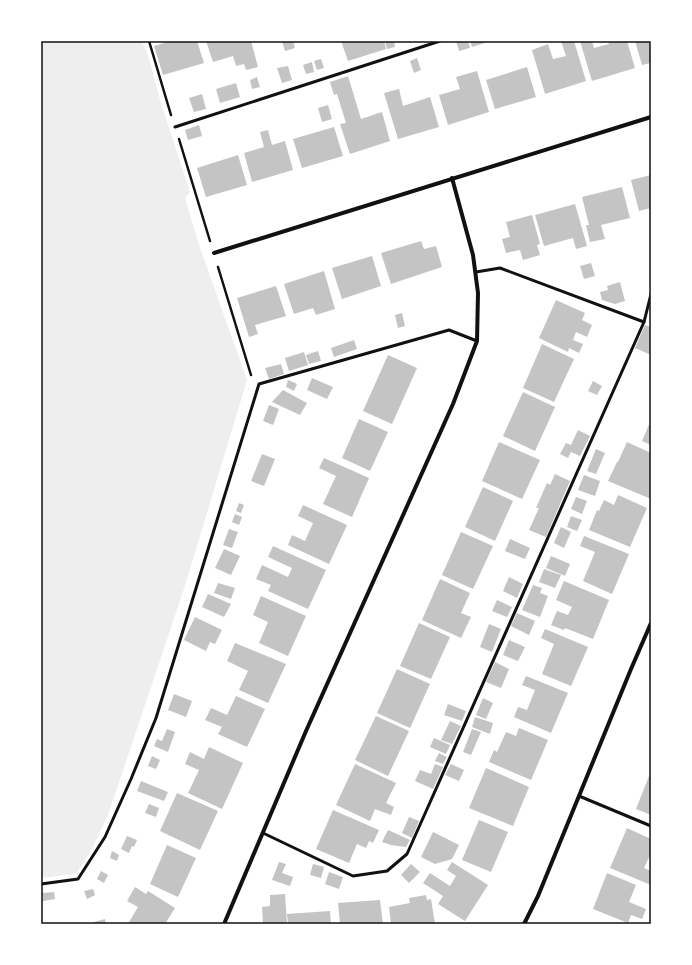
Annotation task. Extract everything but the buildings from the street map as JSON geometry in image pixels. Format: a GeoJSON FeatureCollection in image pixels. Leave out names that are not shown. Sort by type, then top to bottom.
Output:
{"type":"FeatureCollection","features":[{"type":"Feature","properties":{"kind":"street"},"geometry":{"type":"LineString","coordinates":[[214,253],[651,117]]}},
{"type":"Feature","properties":{"kind":"street"},"geometry":{"type":"LineString","coordinates":[[224,924],[306,731],[453,404],[477,341],[478,293],[476,272],[473,255],[452,178]]}},
{"type":"Feature","properties":{"kind":"street"},"geometry":{"type":"LineString","coordinates":[[524,924],[538,896],[651,623]]}},
{"type":"Feature","properties":{"kind":"lane"},"geometry":{"type":"LineString","coordinates":[[175,127],[440,41]]}},
{"type":"Feature","properties":{"kind":"lane"},"geometry":{"type":"LineString","coordinates":[[476,272],[500,268],[644,322]]}},
{"type":"Feature","properties":{"kind":"lane"},"geometry":{"type":"LineString","coordinates":[[263,833],[353,876],[387,871],[407,854],[644,322],[651,294]]}},
{"type":"Feature","properties":{"kind":"lane"},"geometry":{"type":"LineString","coordinates":[[41,884],[78,879],[105,837],[131,779],[156,718],[259,384],[449,330],[477,341]]}},
{"type":"Feature","properties":{"kind":"lane"},"geometry":{"type":"LineString","coordinates":[[579,796],[651,826]]}},
{"type":"Feature","properties":{"kind":"path"},"geometry":{"type":"LineString","coordinates":[[149,41],[251,375],[259,384]]}},
{"type":"Feature","properties":{"kind":"shaded area"},"geometry":{"type":"Polygon","coordinates":[[[41,41],[142,41],[149,58],[160,100],[190,192],[185,198],[199,245],[247,380],[184,589],[108,815],[91,851],[76,874],[41,878],[41,41]]]}}]}
